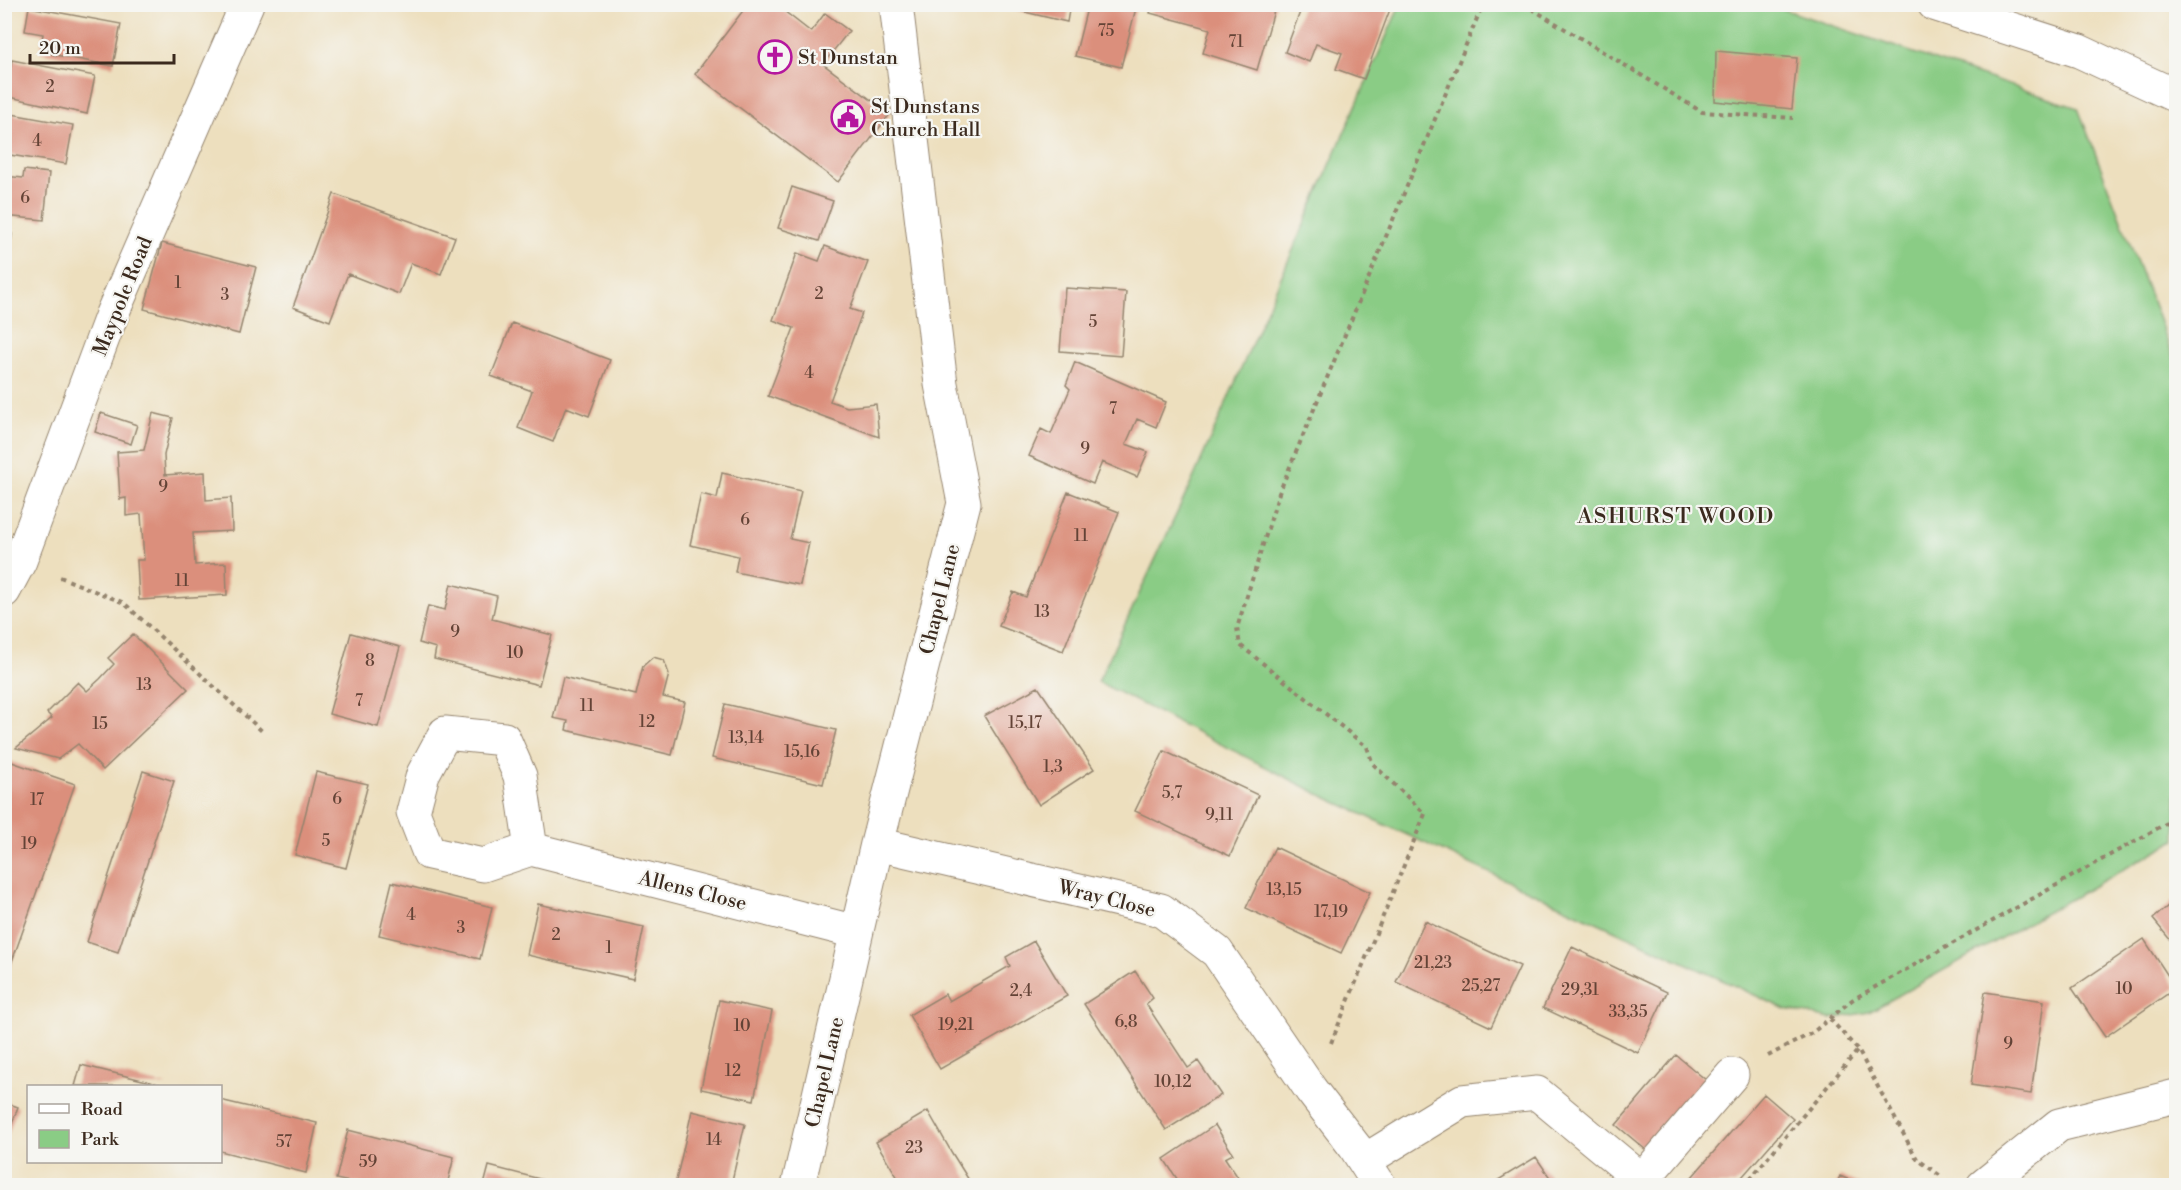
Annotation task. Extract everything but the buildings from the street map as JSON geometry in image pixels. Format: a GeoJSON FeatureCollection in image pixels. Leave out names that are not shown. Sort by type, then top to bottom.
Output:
{"type":"FeatureCollection","features":[{"type":"Feature","properties":{"kind":"street","name":"Maypole Road"},"geometry":{"type":"LineString","coordinates":[[4,591],[20,561],[112,314],[247,4]]}},
{"type":"Feature","properties":{"kind":"street","name":"Chapel Lane"},"geometry":{"type":"LineString","coordinates":[[798,1185],[877,844],[964,503],[941,384],[896,4]]}},
{"type":"Feature","properties":{"kind":"street"},"geometry":{"type":"LineString","coordinates":[[1934,4],[2079,51],[2176,96]]}},
{"type":"Feature","properties":{"kind":"street","name":"Wray Close"},"geometry":{"type":"LineString","coordinates":[[877,844],[1161,910],[1217,952],[1311,1090],[1372,1173],[1462,1101],[1537,1093],[1642,1180],[1732,1075]]}},
{"type":"Feature","properties":{"kind":"street","name":"Allens Close"},"geometry":{"type":"LineString","coordinates":[[531,849],[856,932]]}},
{"type":"Feature","properties":{"kind":"street"},"geometry":{"type":"LineString","coordinates":[[1983,1185],[2059,1125],[2176,1096]]}},
{"type":"Feature","properties":{"kind":"path"},"geometry":{"type":"LineString","coordinates":[[1311,1090],[1425,814],[1373,764],[1367,747],[1240,645],[1237,628],[1279,493],[1483,4]]}},
{"type":"Feature","properties":{"kind":"path"},"geometry":{"type":"LineString","coordinates":[[1524,4],[1702,112],[1793,118]]}},
{"type":"Feature","properties":{"kind":"path"},"geometry":{"type":"LineString","coordinates":[[20,561],[124,603],[264,733]]}},
{"type":"Feature","properties":{"kind":"path"},"geometry":{"type":"LineString","coordinates":[[1732,1075],[1812,1033],[1852,1000],[2176,818]]}},
{"type":"Feature","properties":{"kind":"path"},"geometry":{"type":"LineString","coordinates":[[1830,1019],[1858,1050],[1917,1159],[1945,1179]]}},
{"type":"Feature","properties":{"kind":"path"},"geometry":{"type":"LineString","coordinates":[[1744,1185],[1858,1050]]}},
{"type":"Feature","properties":{"kind":"green space"},"geometry":{"type":"Polygon","coordinates":[[[1400,5],[1771,5],[2078,108],[2176,364],[2176,840],[1869,1012],[1830,1019],[1785,1009],[1325,797],[1098,682],[1192,481],[1400,5]]]}},
{"type":"Feature","properties":{"kind":"place","name":"St Dunstan"},"geometry":{"type":"Point","coordinates":[775,57]}},
{"type":"Feature","properties":{"kind":"place","name":"St Dunstans Church Hall"},"geometry":{"type":"Point","coordinates":[848,117]}},
{"type":"Feature","properties":{"kind":"district","name":"ASHURST WOOD"},"geometry":{"type":"Point","coordinates":[1676,515]}}]}
